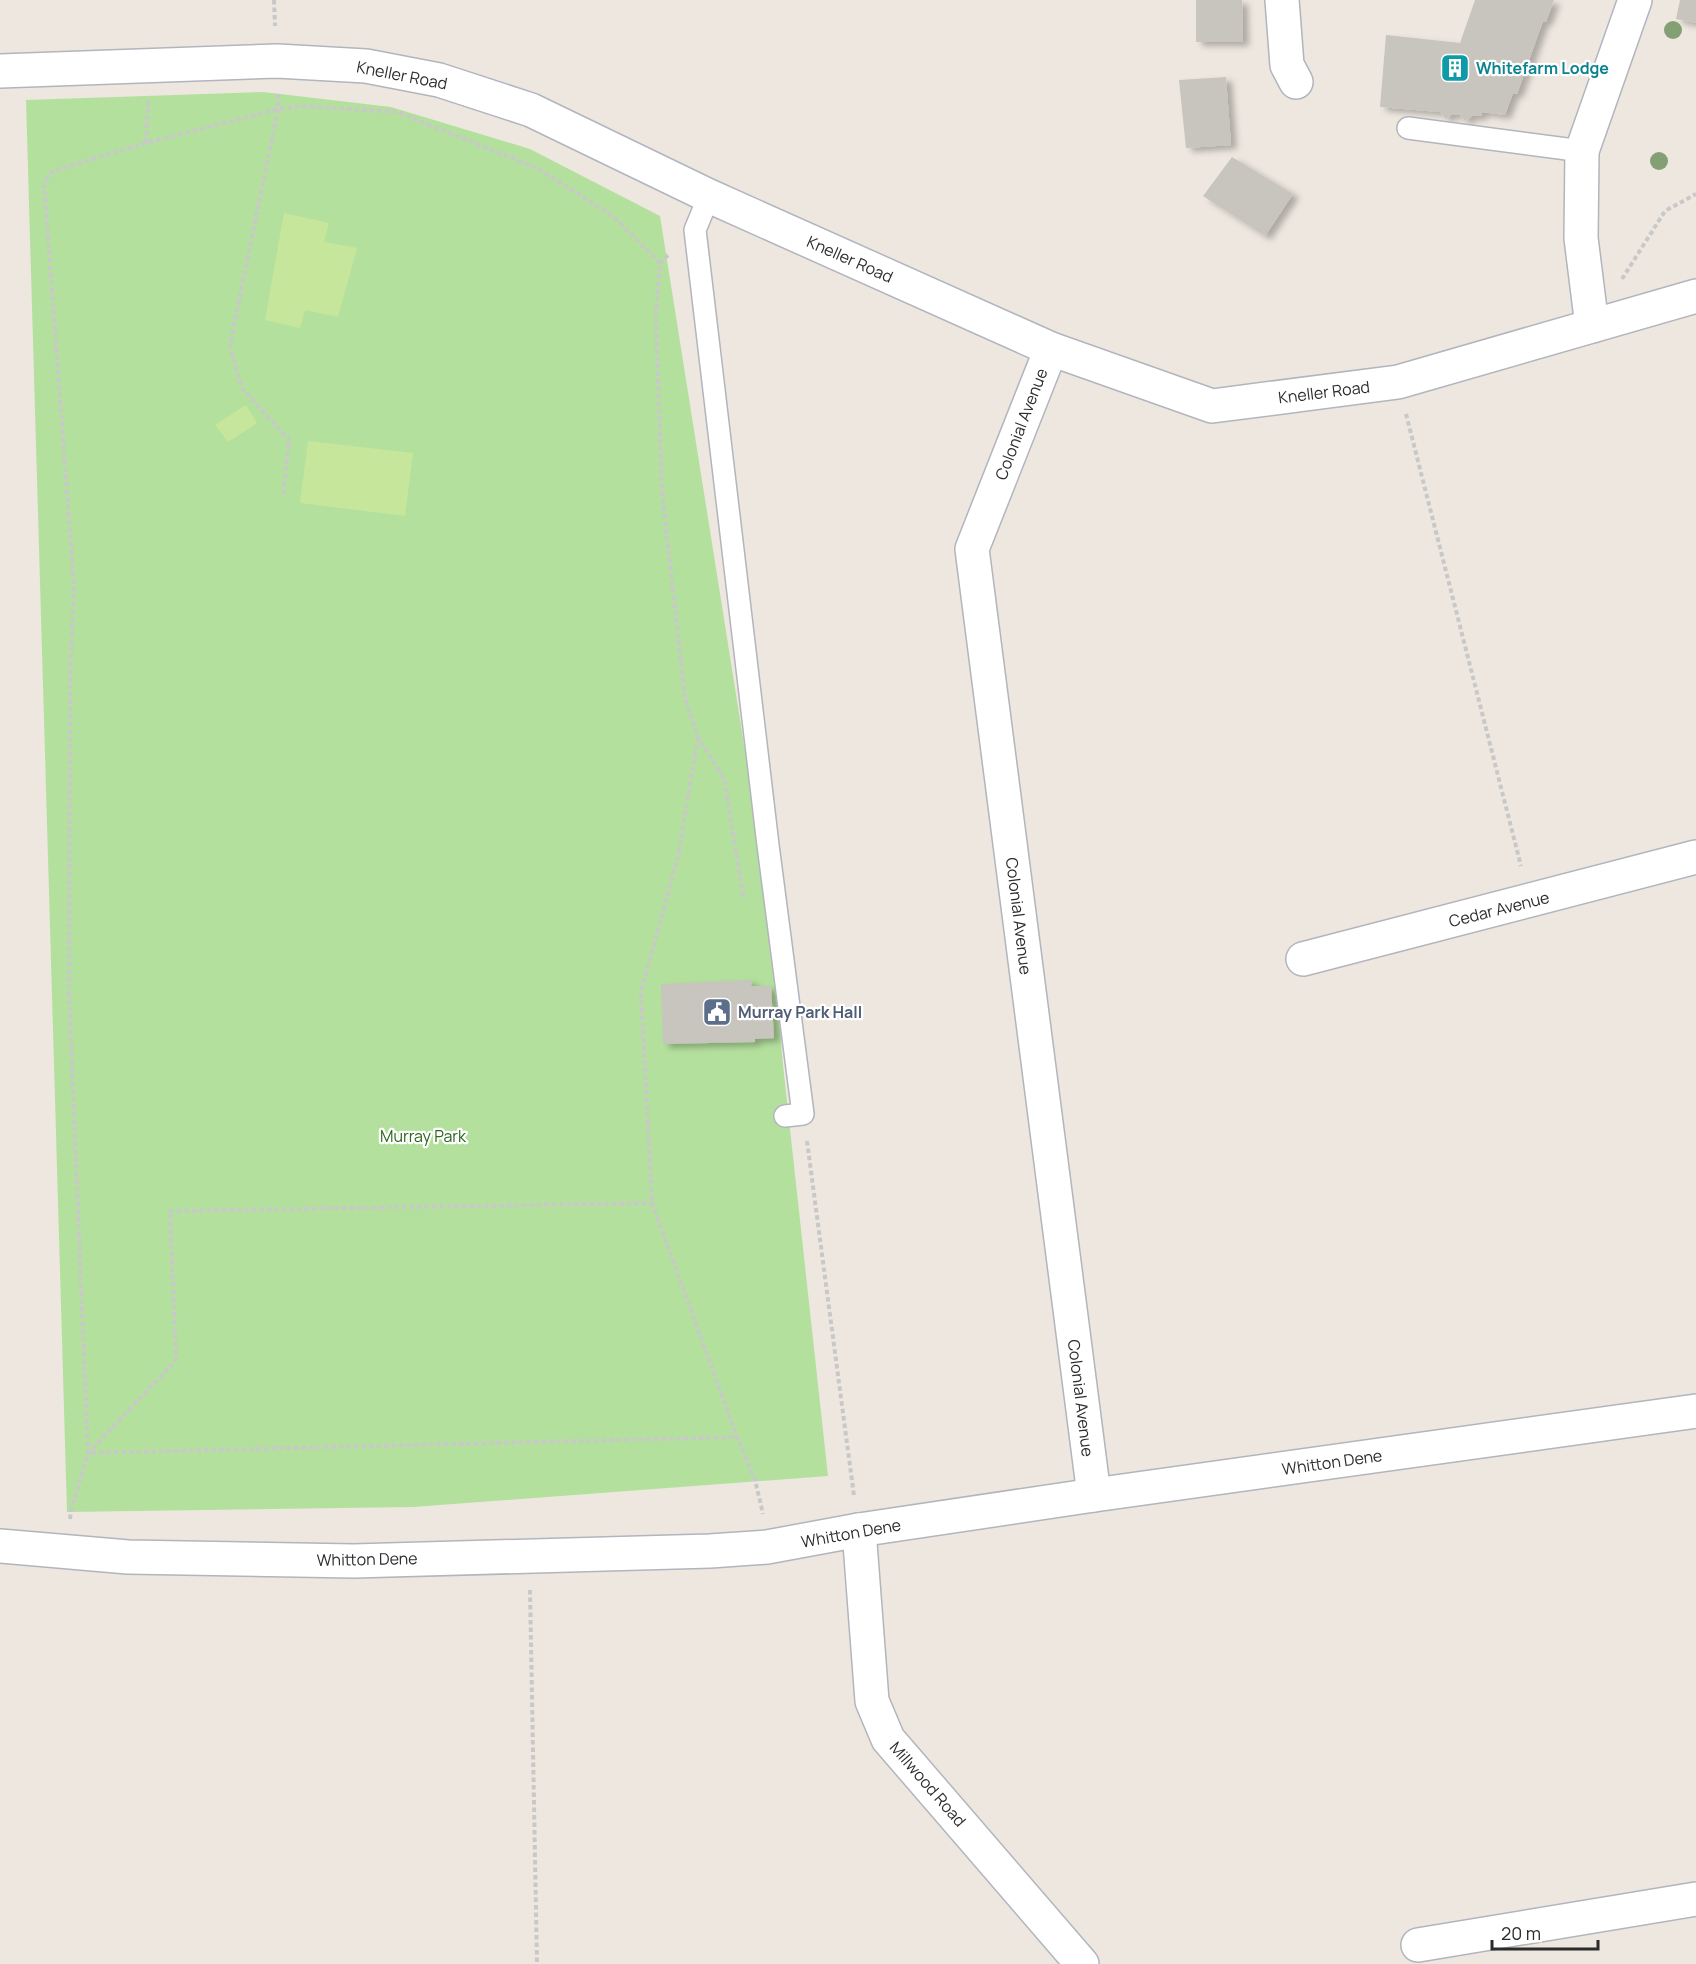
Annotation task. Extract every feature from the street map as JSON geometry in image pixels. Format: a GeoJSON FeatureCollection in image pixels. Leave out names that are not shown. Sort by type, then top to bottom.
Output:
{"type":"FeatureCollection","features":[{"type":"Feature","properties":{"kind":"street"},"geometry":{"type":"LineString","coordinates":[[1282,0],[1287,65],[1296,82]]}},
{"type":"Feature","properties":{"kind":"street"},"geometry":{"type":"LineString","coordinates":[[1592,326],[1581,238],[1582,151],[1635,0]]}},
{"type":"Feature","properties":{"kind":"street","name":"Kneller Road"},"geometry":{"type":"LineString","coordinates":[[0,71],[277,61],[366,66],[439,80],[531,110],[709,196],[1051,349],[1212,406],[1398,382],[1696,296]]}},
{"type":"Feature","properties":{"kind":"street","name":"Colonial Avenue"},"geometry":{"type":"LineString","coordinates":[[1051,349],[972,549],[1094,1496]]}},
{"type":"Feature","properties":{"kind":"street","name":"Cedar Avenue"},"geometry":{"type":"LineString","coordinates":[[1303,959],[1530,902],[1696,857]]}},
{"type":"Feature","properties":{"kind":"street","name":"Whitton Dene"},"geometry":{"type":"LineString","coordinates":[[0,1546],[128,1557],[354,1561],[710,1551],[766,1547],[859,1530],[1696,1411]]}},
{"type":"Feature","properties":{"kind":"street","name":"Millwood Road"},"geometry":{"type":"LineString","coordinates":[[859,1530],[872,1701],[888,1739],[1082,1964]]}},
{"type":"Feature","properties":{"kind":"street"},"geometry":{"type":"LineString","coordinates":[[1418,1945],[1696,1899]]}},
{"type":"Feature","properties":{"kind":"lane"},"geometry":{"type":"LineString","coordinates":[[1408,128],[1582,151]]}},
{"type":"Feature","properties":{"kind":"lane"},"geometry":{"type":"LineString","coordinates":[[709,196],[695,230],[766,833],[794,1115]]}},
{"type":"Feature","properties":{"kind":"path"},"geometry":{"type":"LineString","coordinates":[[277,61],[278,109],[230,345],[241,387],[289,440],[284,496]]}},
{"type":"Feature","properties":{"kind":"path"},"geometry":{"type":"LineString","coordinates":[[146,143],[147,67]]}},
{"type":"Feature","properties":{"kind":"path"},"geometry":{"type":"LineString","coordinates":[[71,1553],[70,1513],[88,1453],[69,994],[70,671],[74,587],[44,183],[53,171],[146,143],[278,109],[302,106],[397,112],[537,168],[614,217],[660,263]]}},
{"type":"Feature","properties":{"kind":"path"},"geometry":{"type":"LineString","coordinates":[[1592,326],[1665,211],[1696,194]]}},
{"type":"Feature","properties":{"kind":"path"},"geometry":{"type":"LineString","coordinates":[[695,230],[660,263],[656,315],[662,493],[685,698],[698,737],[724,778],[744,901]]}},
{"type":"Feature","properties":{"kind":"path"},"geometry":{"type":"LineString","coordinates":[[1398,382],[1530,902]]}},
{"type":"Feature","properties":{"kind":"path"},"geometry":{"type":"LineString","coordinates":[[698,737],[678,856],[641,992],[652,1203],[737,1437],[755,1480],[762,1505],[766,1547]]}},
{"type":"Feature","properties":{"kind":"path"},"geometry":{"type":"LineString","coordinates":[[794,1115],[859,1530]]}},
{"type":"Feature","properties":{"kind":"path"},"geometry":{"type":"LineString","coordinates":[[88,1453],[176,1359],[170,1211],[652,1203]]}},
{"type":"Feature","properties":{"kind":"path"},"geometry":{"type":"LineString","coordinates":[[88,1453],[737,1437]]}},
{"type":"Feature","properties":{"kind":"path"},"geometry":{"type":"LineString","coordinates":[[530,1555],[537,1964]]}},
{"type":"Feature","properties":{"kind":"green space","name":"Murray Park"},"geometry":{"type":"Polygon","coordinates":[[[263,92],[391,107],[530,149],[660,216],[769,902],[783,1065],[828,1476],[413,1507],[67,1512],[26,100],[263,92]]]}},
{"type":"Feature","properties":{"kind":"green space"},"geometry":{"type":"Polygon","coordinates":[[[284,213],[329,223],[324,242],[357,248],[338,317],[305,310],[300,328],[265,320],[284,213]]]}},
{"type":"Feature","properties":{"kind":"green space"},"geometry":{"type":"Polygon","coordinates":[[[246,405],[257,423],[228,442],[215,425],[246,405]]]}},
{"type":"Feature","properties":{"kind":"green space"},"geometry":{"type":"Polygon","coordinates":[[[308,441],[413,453],[405,516],[300,503],[308,441]]]}},
{"type":"Feature","properties":{"kind":"building"},"geometry":{"type":"Polygon","coordinates":[[[1196,0],[1242,0],[1243,42],[1196,42],[1196,0]]]}},
{"type":"Feature","properties":{"kind":"building","name":"Whitefarm Lodge"},"geometry":{"type":"Polygon","coordinates":[[[1475,0],[1554,0],[1546,22],[1543,21],[1517,94],[1513,93],[1505,115],[1482,112],[1481,116],[1472,116],[1465,121],[1460,115],[1452,114],[1446,119],[1440,112],[1380,107],[1386,35],[1460,43],[1475,0]]]}},
{"type":"Feature","properties":{"kind":"building"},"geometry":{"type":"Polygon","coordinates":[[[1680,0],[1696,0],[1696,23],[1676,19],[1680,0]]]}},
{"type":"Feature","properties":{"kind":"building"},"geometry":{"type":"Polygon","coordinates":[[[1226,77],[1231,145],[1186,148],[1179,80],[1226,77]]]}},
{"type":"Feature","properties":{"kind":"building"},"geometry":{"type":"Polygon","coordinates":[[[1232,157],[1293,194],[1265,236],[1203,196],[1232,157]]]}},
{"type":"Feature","properties":{"kind":"building","name":"Murray Park Hall"},"geometry":{"type":"Polygon","coordinates":[[[752,980],[751,986],[771,986],[774,1038],[755,1039],[755,1042],[663,1044],[661,984],[752,980]]]}},
{"type":"Feature","properties":{"kind":"place","name":"Whitefarm Lodge"},"geometry":{"type":"Point","coordinates":[1455,68]}},
{"type":"Feature","properties":{"kind":"place","name":"Murray Park Hall"},"geometry":{"type":"Point","coordinates":[717,1012]}}]}
